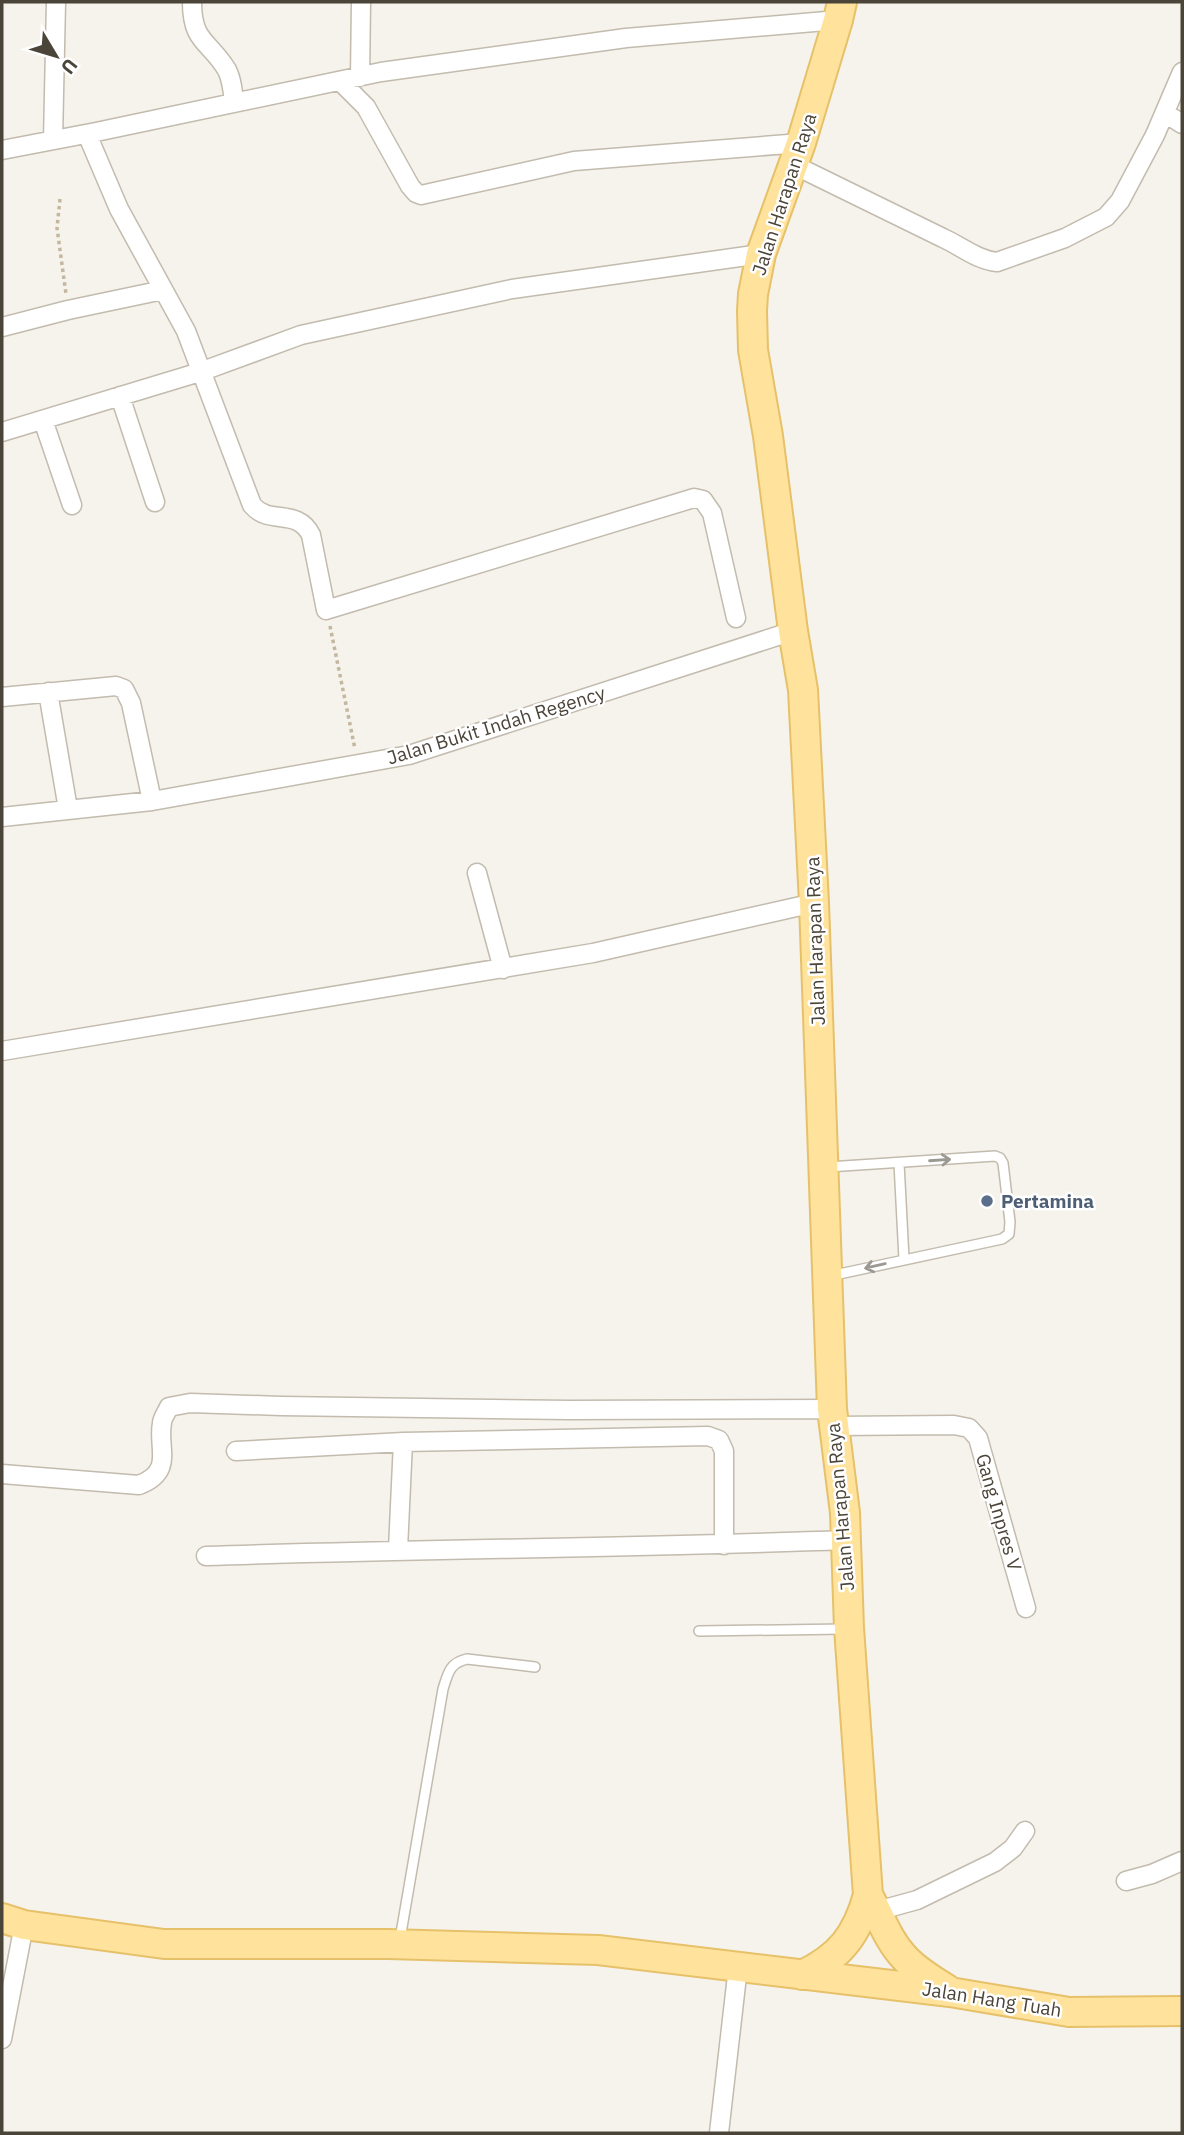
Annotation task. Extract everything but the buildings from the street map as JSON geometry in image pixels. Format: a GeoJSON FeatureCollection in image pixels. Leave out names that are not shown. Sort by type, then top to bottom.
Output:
{"type":"FeatureCollection","features":[{"type":"Feature","properties":{"kind":"main road","name":"Jalan Harapan Raya"},"geometry":{"type":"LineString","coordinates":[[840,11],[796,154],[761,254],[753,294],[753,350],[768,436],[803,690],[814,903],[833,1418],[845,1513],[849,1628],[873,1903]]}},
{"type":"Feature","properties":{"kind":"main road"},"geometry":{"type":"LineString","coordinates":[[802,1975],[830,1960],[842,1948],[873,1903],[903,1956],[950,1992]]}},
{"type":"Feature","properties":{"kind":"main road","name":"Jalan Hang Tuah"},"geometry":{"type":"LineString","coordinates":[[13,1922],[164,1944],[399,1944],[598,1950],[950,1992],[1069,2011],[1182,2011]]}},
{"type":"Feature","properties":{"kind":"street"},"geometry":{"type":"LineString","coordinates":[[53,140],[56,2]]}},
{"type":"Feature","properties":{"kind":"street"},"geometry":{"type":"LineString","coordinates":[[192,2],[195,30],[225,68],[231,82],[234,103]]}},
{"type":"Feature","properties":{"kind":"street"},"geometry":{"type":"LineString","coordinates":[[360,76],[361,2]]}},
{"type":"Feature","properties":{"kind":"street"},"geometry":{"type":"LineString","coordinates":[[2,150],[360,76],[840,11]]}},
{"type":"Feature","properties":{"kind":"street"},"geometry":{"type":"LineString","coordinates":[[340,81],[366,107],[410,186],[421,195],[574,161],[796,154],[976,256],[997,262],[1065,238],[1107,217],[1120,201],[1165,113],[1182,72]]}},
{"type":"Feature","properties":{"kind":"street"},"geometry":{"type":"LineString","coordinates":[[1165,113],[1182,124]]}},
{"type":"Feature","properties":{"kind":"street"},"geometry":{"type":"LineString","coordinates":[[87,134],[119,209],[186,331],[252,505],[258,512],[268,516],[288,517],[307,527],[311,535],[326,610],[694,498],[703,500],[712,513],[736,618]]}},
{"type":"Feature","properties":{"kind":"street"},"geometry":{"type":"LineString","coordinates":[[2,432],[200,372],[301,335],[512,289],[761,254]]}},
{"type":"Feature","properties":{"kind":"street"},"geometry":{"type":"LineString","coordinates":[[2,327],[163,289]]}},
{"type":"Feature","properties":{"kind":"street"},"geometry":{"type":"LineString","coordinates":[[120,396],[155,502]]}},
{"type":"Feature","properties":{"kind":"street"},"geometry":{"type":"LineString","coordinates":[[43,420],[72,505]]}},
{"type":"Feature","properties":{"kind":"street","name":"Jalan Bukit Indah Regency"},"geometry":{"type":"LineString","coordinates":[[2,817],[152,801],[410,755],[793,631]]}},
{"type":"Feature","properties":{"kind":"street"},"geometry":{"type":"LineString","coordinates":[[2,697],[116,686],[124,689],[131,703],[152,801]]}},
{"type":"Feature","properties":{"kind":"street"},"geometry":{"type":"LineString","coordinates":[[48,692],[68,809]]}},
{"type":"Feature","properties":{"kind":"street"},"geometry":{"type":"LineString","coordinates":[[477,873],[503,969]]}},
{"type":"Feature","properties":{"kind":"street"},"geometry":{"type":"LineString","coordinates":[[2,1051],[626,947],[814,903]]}},
{"type":"Feature","properties":{"kind":"street","name":"Gang Inpres V"},"geometry":{"type":"LineString","coordinates":[[2,1474],[139,1485],[155,1478],[163,1455],[162,1422],[169,1408],[190,1403],[570,1410],[833,1418],[954,1425],[969,1428],[978,1438],[1026,1608]]}},
{"type":"Feature","properties":{"kind":"street"},"geometry":{"type":"LineString","coordinates":[[236,1451],[403,1442],[708,1436],[719,1440],[724,1451],[724,1545]]}},
{"type":"Feature","properties":{"kind":"street"},"geometry":{"type":"LineString","coordinates":[[398,1549],[403,1442]]}},
{"type":"Feature","properties":{"kind":"street"},"geometry":{"type":"LineString","coordinates":[[205,1556],[398,1549],[724,1545],[846,1540]]}},
{"type":"Feature","properties":{"kind":"street"},"geometry":{"type":"LineString","coordinates":[[873,1903],[917,1900],[995,1863],[1013,1848],[1025,1831]]}},
{"type":"Feature","properties":{"kind":"street"},"geometry":{"type":"LineString","coordinates":[[1126,1881],[1152,1874],[1182,1861]]}},
{"type":"Feature","properties":{"kind":"street"},"geometry":{"type":"LineString","coordinates":[[2,2039],[13,1922]]}},
{"type":"Feature","properties":{"kind":"street"},"geometry":{"type":"LineString","coordinates":[[719,2133],[738,1967]]}},
{"type":"Feature","properties":{"kind":"lane"},"geometry":{"type":"LineString","coordinates":[[823,1168],[995,1156],[1003,1163],[1010,1222],[1009,1234],[1002,1238],[827,1277]]}},
{"type":"Feature","properties":{"kind":"lane"},"geometry":{"type":"LineString","coordinates":[[898,1163],[904,1259]]}},
{"type":"Feature","properties":{"kind":"lane"},"geometry":{"type":"LineString","coordinates":[[699,1632],[849,1628]]}},
{"type":"Feature","properties":{"kind":"lane"},"geometry":{"type":"LineString","coordinates":[[399,1944],[443,1689],[450,1667],[457,1661],[467,1659],[535,1667]]}},
{"type":"Feature","properties":{"kind":"path"},"geometry":{"type":"LineString","coordinates":[[60,199],[57,228],[68,310]]}},
{"type":"Feature","properties":{"kind":"path"},"geometry":{"type":"LineString","coordinates":[[326,610],[358,764]]}},
{"type":"Feature","properties":{"kind":"place","name":"Pertamina"},"geometry":{"type":"Point","coordinates":[987,1201]}}]}
